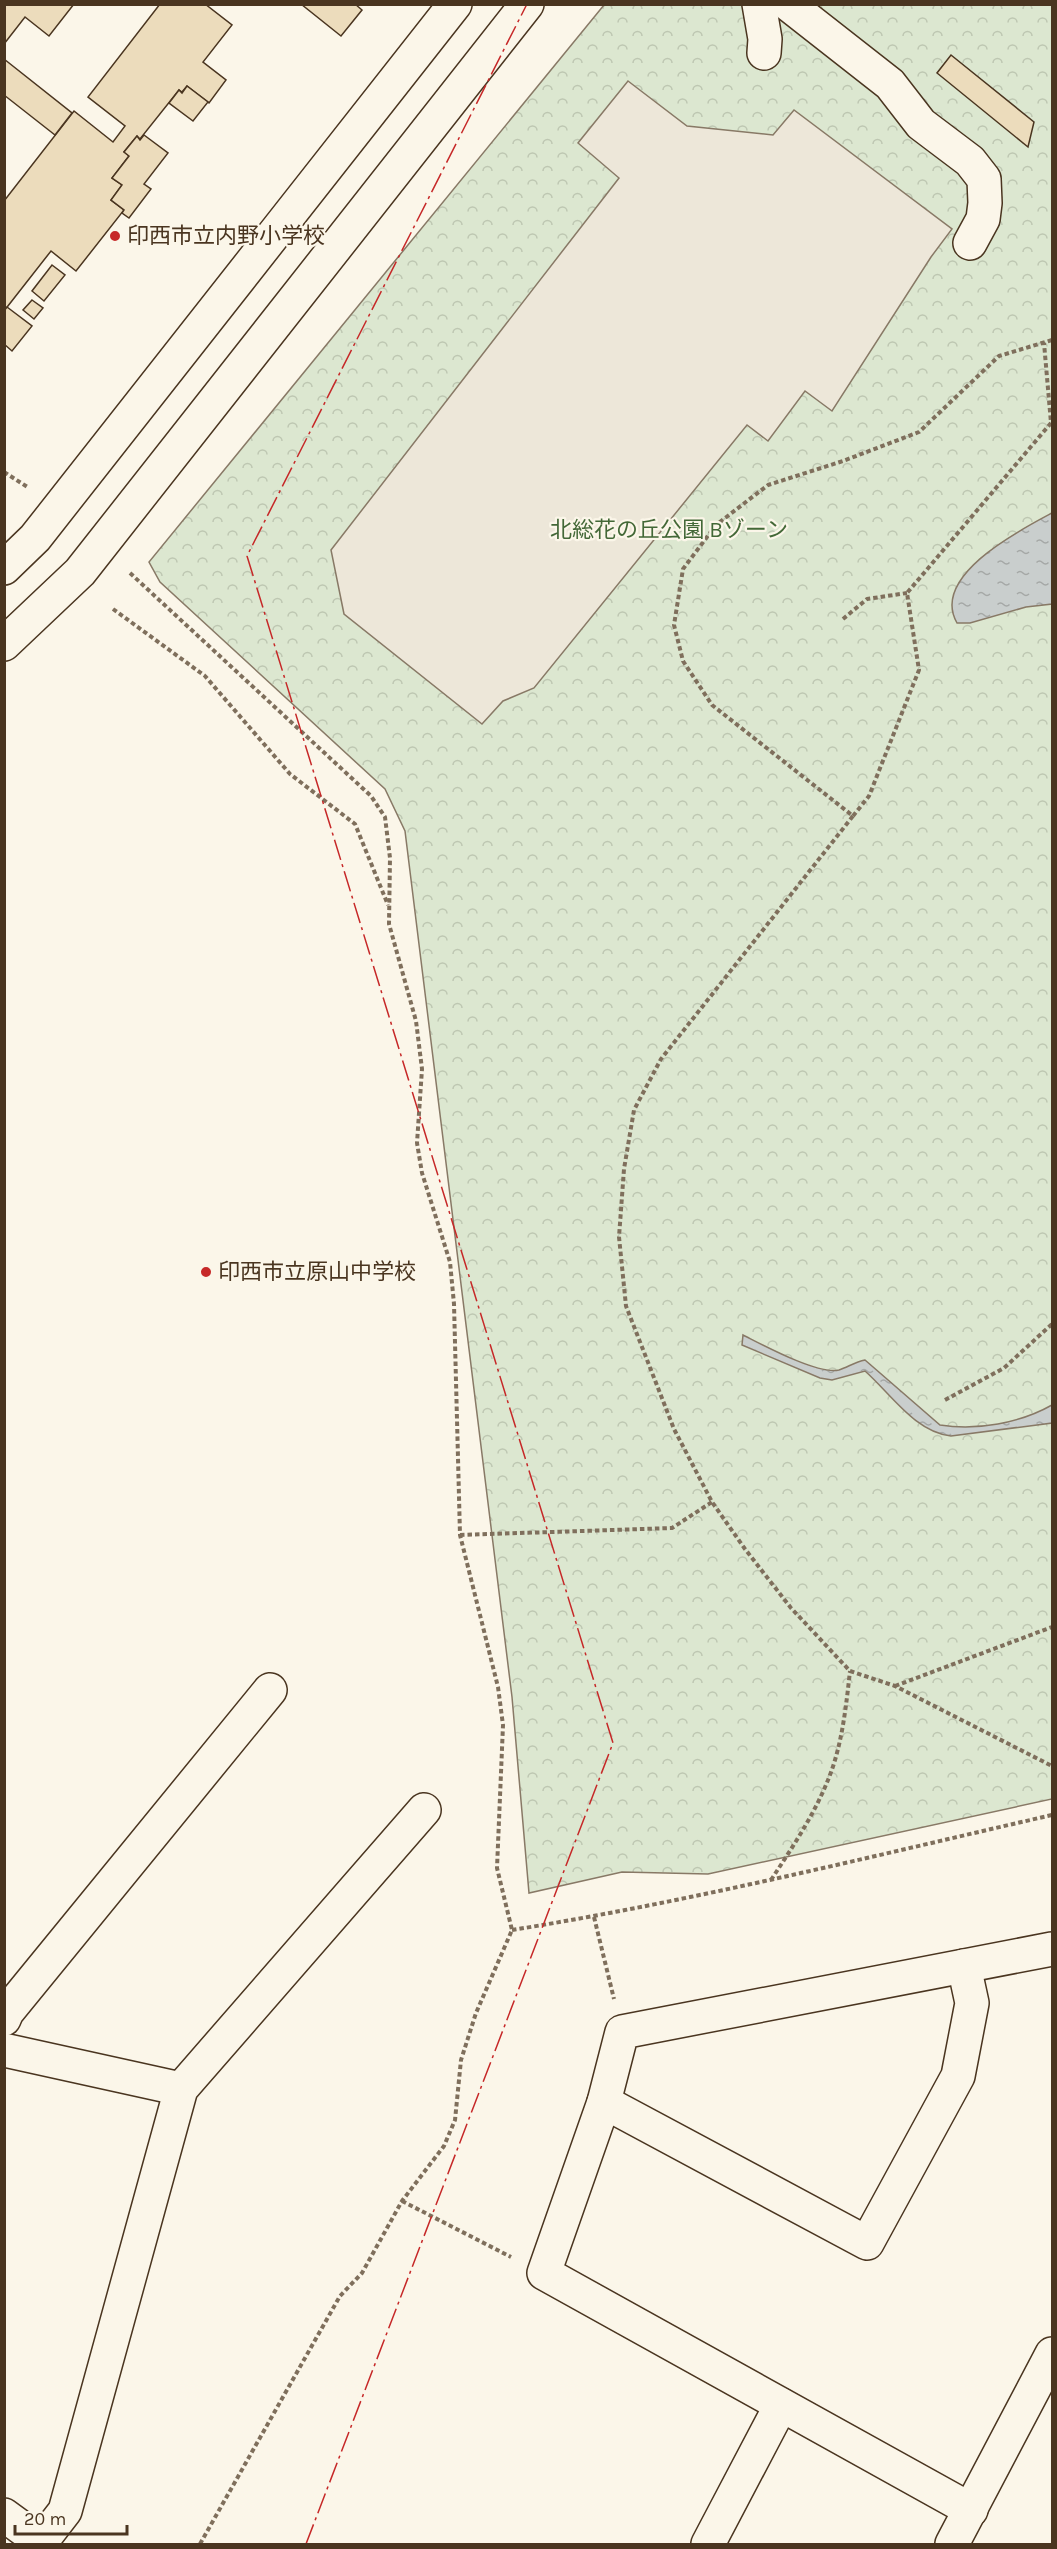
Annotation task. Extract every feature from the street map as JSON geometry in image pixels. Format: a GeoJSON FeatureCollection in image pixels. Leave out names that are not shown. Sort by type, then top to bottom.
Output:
{"type":"FeatureCollection","features":[{"type":"Feature","properties":{"kind":"street"},"geometry":{"type":"LineString","coordinates":[[4,568],[35,538],[455,4]]}},
{"type":"Feature","properties":{"kind":"street"},"geometry":{"type":"LineString","coordinates":[[4,645],[80,572],[527,4]]}},
{"type":"Feature","properties":{"kind":"street"},"geometry":{"type":"LineString","coordinates":[[759,4],[765,39],[764,53]]}},
{"type":"Feature","properties":{"kind":"street"},"geometry":{"type":"LineString","coordinates":[[788,4],[890,84],[921,124],[970,161],[984,179],[983,219],[970,243]]}},
{"type":"Feature","properties":{"kind":"street"},"geometry":{"type":"LineString","coordinates":[[4,2019],[7,2012],[270,1690]]}},
{"type":"Feature","properties":{"kind":"street"},"geometry":{"type":"LineString","coordinates":[[4,2515],[40,2543],[65,2511],[181,2089],[424,1810]]}},
{"type":"Feature","properties":{"kind":"street"},"geometry":{"type":"LineString","coordinates":[[970,2510],[543,2273],[604,2102],[622,2032],[1053,1949]]}},
{"type":"Feature","properties":{"kind":"street"},"geometry":{"type":"LineString","coordinates":[[604,2102],[867,2243],[958,2076],[972,2003],[964,1966]]}},
{"type":"Feature","properties":{"kind":"street"},"geometry":{"type":"LineString","coordinates":[[4,2049],[181,2089]]}},
{"type":"Feature","properties":{"kind":"street"},"geometry":{"type":"LineString","coordinates":[[952,2544],[1053,2354]]}},
{"type":"Feature","properties":{"kind":"street"},"geometry":{"type":"LineString","coordinates":[[708,2544],[781,2405]]}},
{"type":"Feature","properties":{"kind":"path"},"geometry":{"type":"LineString","coordinates":[[853,816],[712,705],[683,661],[674,625],[683,569],[716,525],[768,485],[843,461],[919,432],[999,356],[1053,340]]}},
{"type":"Feature","properties":{"kind":"path"},"geometry":{"type":"LineString","coordinates":[[843,619],[867,599],[907,593],[1051,423],[1044,343]]}},
{"type":"Feature","properties":{"kind":"path"},"geometry":{"type":"LineString","coordinates":[[4,472],[37,494]]}},
{"type":"Feature","properties":{"kind":"path"},"geometry":{"type":"LineString","coordinates":[[130,573],[371,796],[385,817],[390,858],[389,924],[416,1021],[422,1069],[417,1143],[422,1173],[450,1262],[454,1304],[460,1535],[498,1687],[503,1725],[497,1868],[512,1930],[476,2013],[464,2051],[451,2129],[444,2146],[402,2201],[362,2273],[340,2296],[200,2544]]}},
{"type":"Feature","properties":{"kind":"path"},"geometry":{"type":"LineString","coordinates":[[907,593],[919,670],[869,796],[662,1059],[634,1110],[624,1169],[619,1237],[626,1306],[674,1429],[712,1502],[791,1608],[850,1671],[895,1686],[1053,1766]]}},
{"type":"Feature","properties":{"kind":"path"},"geometry":{"type":"LineString","coordinates":[[113,609],[205,676],[290,774],[355,824],[389,908]]}},
{"type":"Feature","properties":{"kind":"path"},"geometry":{"type":"LineString","coordinates":[[945,1400],[1004,1368],[1053,1324]]}},
{"type":"Feature","properties":{"kind":"path"},"geometry":{"type":"LineString","coordinates":[[460,1535],[672,1528],[712,1502]]}},
{"type":"Feature","properties":{"kind":"path"},"geometry":{"type":"LineString","coordinates":[[895,1686],[1053,1627]]}},
{"type":"Feature","properties":{"kind":"path"},"geometry":{"type":"LineString","coordinates":[[771,1880],[800,1836],[829,1779],[841,1733],[850,1671]]}},
{"type":"Feature","properties":{"kind":"path"},"geometry":{"type":"LineString","coordinates":[[512,1930],[594,1917],[771,1880],[1053,1815]]}},
{"type":"Feature","properties":{"kind":"path"},"geometry":{"type":"LineString","coordinates":[[594,1917],[622,2032]]}},
{"type":"Feature","properties":{"kind":"path"},"geometry":{"type":"LineString","coordinates":[[402,2201],[543,2273]]}},
{"type":"Feature","properties":{"kind":"green space","name":"北総花の丘公園 Bゾーン"},"geometry":{"type":"Polygon","coordinates":[[[604,5],[1052,5],[1052,1799],[708,1874],[622,1872],[529,1893],[512,1697],[405,831],[385,789],[160,582],[149,562],[604,5]]]}},
{"type":"Feature","properties":{"kind":"shaded area"},"geometry":{"type":"Polygon","coordinates":[[[628,81],[687,126],[773,135],[794,110],[952,229],[931,257],[832,411],[805,391],[768,441],[747,425],[534,688],[503,701],[482,724],[344,614],[331,550],[619,178],[578,143],[628,81]]]}},
{"type":"Feature","properties":{"kind":"water"},"geometry":{"type":"Polygon","coordinates":[[[1052,513],[1052,604],[1026,607],[970,623],[957,623],[952,605],[956,588],[967,572],[1001,543],[1052,513]]]}},
{"type":"Feature","properties":{"kind":"water"},"geometry":{"type":"Polygon","coordinates":[[[743,1335],[818,1368],[839,1370],[865,1360],[940,1425],[969,1427],[998,1424],[1026,1417],[1052,1405],[1052,1423],[951,1436],[938,1433],[904,1411],[865,1371],[832,1380],[820,1378],[742,1345],[743,1335]]]}},
{"type":"Feature","properties":{"kind":"building"},"geometry":{"type":"Polygon","coordinates":[[[4,4],[74,4],[49,36],[25,17],[4,44],[4,4]]]}},
{"type":"Feature","properties":{"kind":"building"},"geometry":{"type":"Polygon","coordinates":[[[160,4],[205,4],[232,25],[203,62],[226,80],[209,103],[187,86],[182,92],[179,90],[140,139],[137,136],[124,152],[129,156],[112,178],[122,185],[111,200],[124,210],[76,271],[51,251],[4,311],[4,201],[74,111],[113,142],[125,126],[88,97],[160,4]]]}},
{"type":"Feature","properties":{"kind":"building"},"geometry":{"type":"Polygon","coordinates":[[[301,4],[355,4],[362,10],[341,36],[301,4]]]}},
{"type":"Feature","properties":{"kind":"building"},"geometry":{"type":"Polygon","coordinates":[[[951,55],[1034,122],[1028,147],[937,73],[951,55]]]}},
{"type":"Feature","properties":{"kind":"building"},"geometry":{"type":"Polygon","coordinates":[[[4,59],[72,113],[55,135],[4,95],[4,59]]]}},
{"type":"Feature","properties":{"kind":"building"},"geometry":{"type":"Polygon","coordinates":[[[187,86],[208,102],[193,121],[169,103],[179,90],[182,93],[187,86]]]}},
{"type":"Feature","properties":{"kind":"building"},"geometry":{"type":"Polygon","coordinates":[[[144,135],[168,153],[144,184],[151,189],[129,218],[122,213],[124,210],[111,200],[122,185],[112,178],[129,156],[124,152],[137,136],[140,140],[144,135]]]}},
{"type":"Feature","properties":{"kind":"building"},"geometry":{"type":"Polygon","coordinates":[[[52,265],[65,275],[44,301],[32,291],[52,265]]]}},
{"type":"Feature","properties":{"kind":"building"},"geometry":{"type":"Polygon","coordinates":[[[32,300],[43,308],[34,319],[23,310],[32,300]]]}},
{"type":"Feature","properties":{"kind":"building"},"geometry":{"type":"Polygon","coordinates":[[[7,307],[32,326],[12,351],[4,344],[4,311],[7,307]]]}},
{"type":"Feature","properties":{"kind":"power"},"geometry":{"type":"LineString","coordinates":[[306,2544],[613,1743],[247,556],[527,4]]}},
{"type":"Feature","properties":{"kind":"place","name":"印西市立内野小学校"},"geometry":{"type":"Point","coordinates":[115,236]}},
{"type":"Feature","properties":{"kind":"place","name":"印西市立原山中学校"},"geometry":{"type":"Point","coordinates":[206,1272]}}]}
